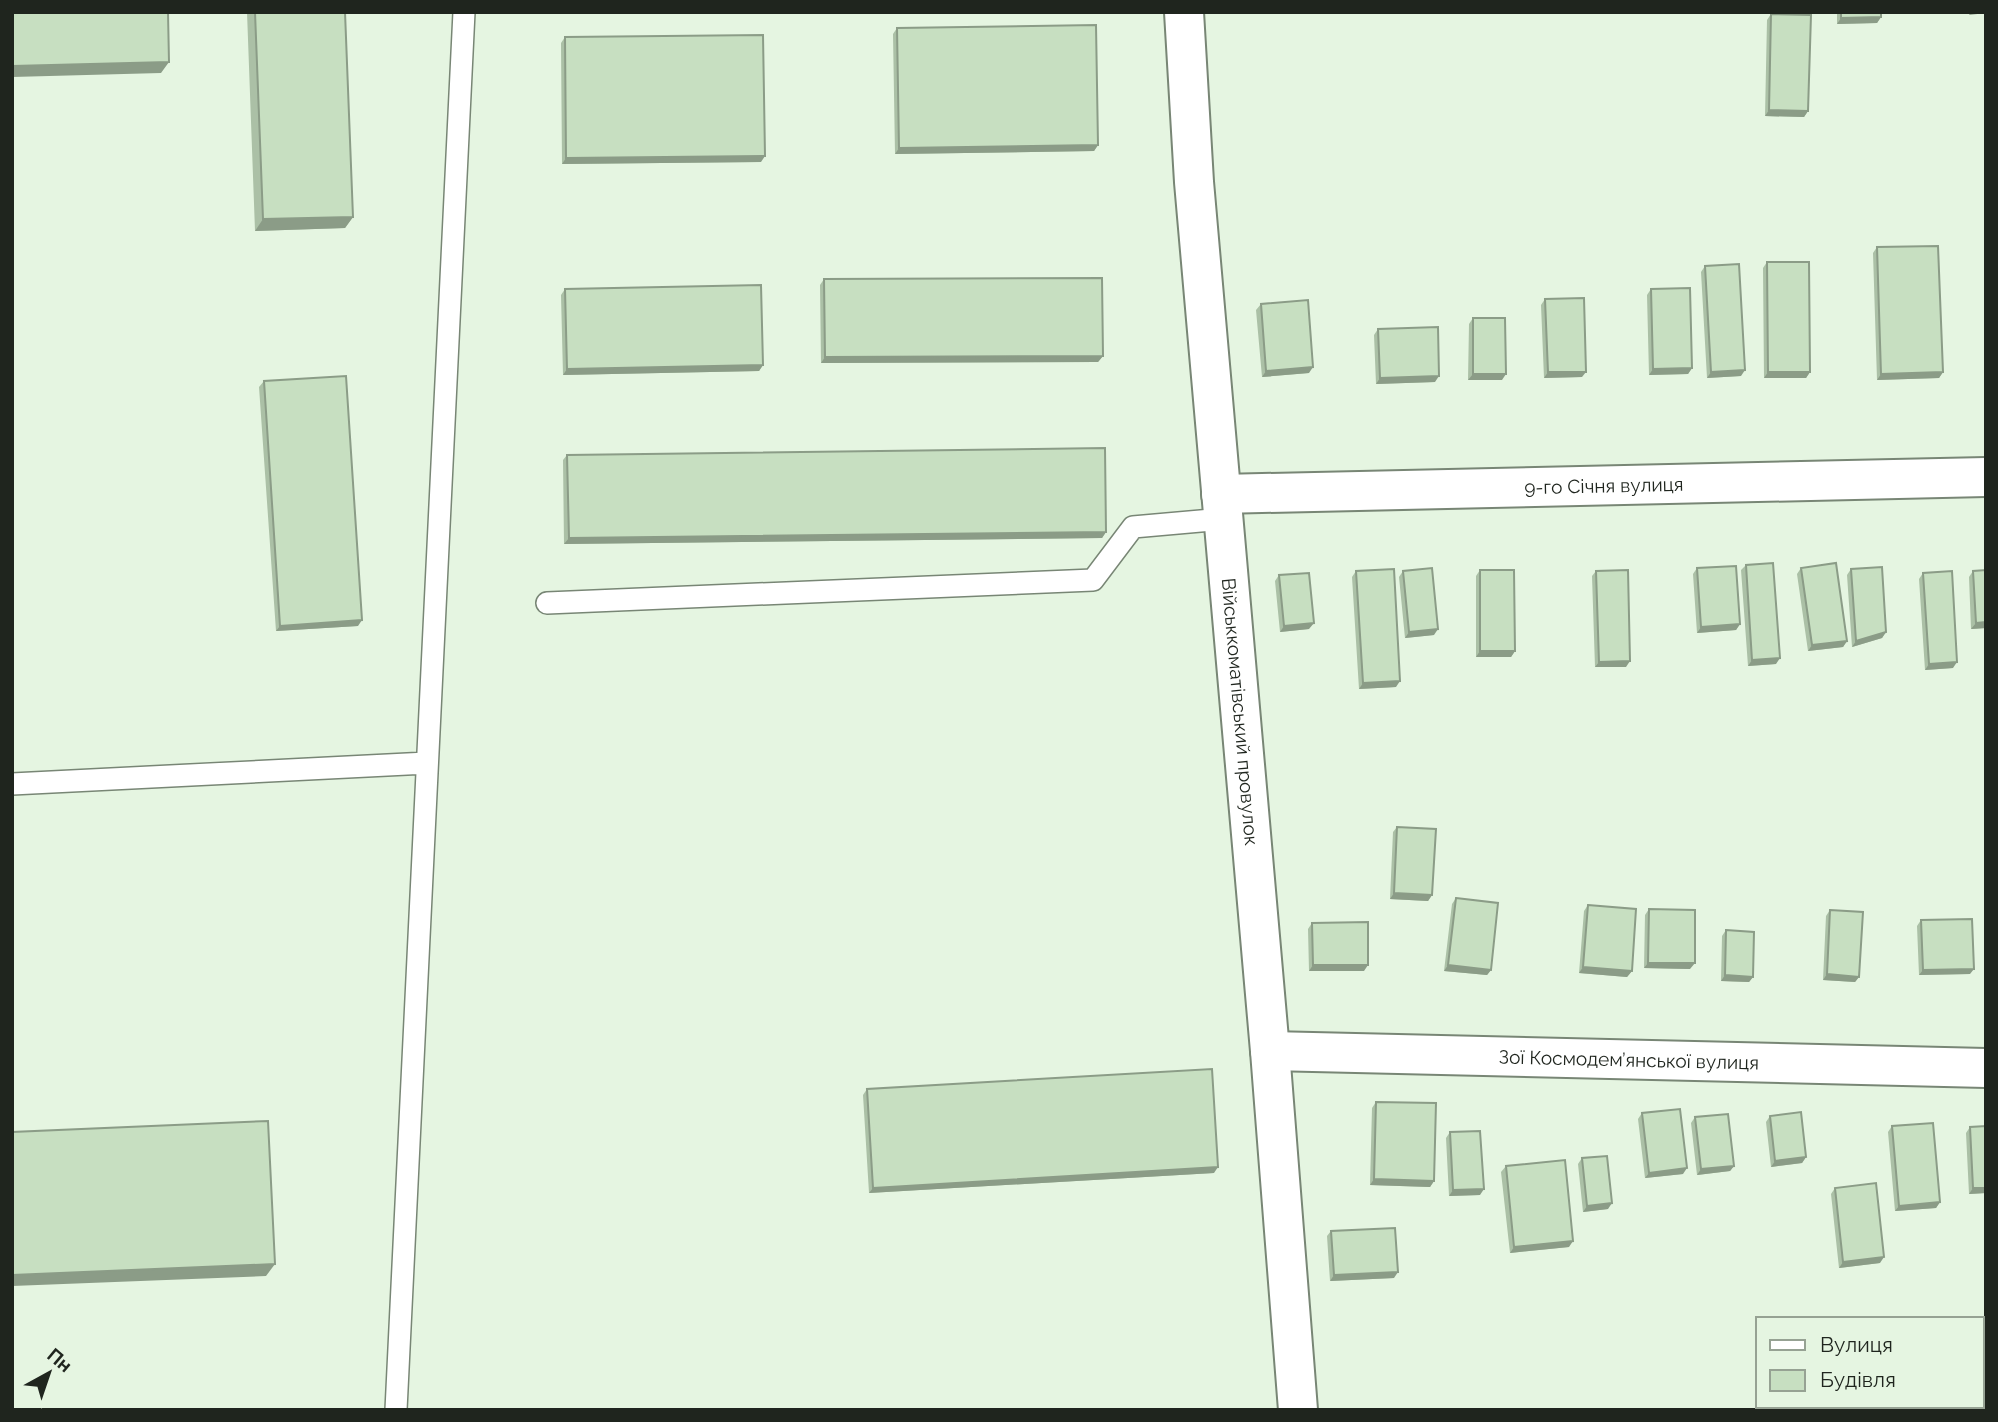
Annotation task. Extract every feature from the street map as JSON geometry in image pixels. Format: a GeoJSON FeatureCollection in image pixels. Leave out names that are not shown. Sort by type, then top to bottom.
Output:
{"type":"FeatureCollection","features":[{"type":"Feature","properties":{"kind":"street","name":"Військкоматівський провулок"},"geometry":{"type":"LineString","coordinates":[[1184,12],[1194,182],[1270,1051],[1298,1410]]}},
{"type":"Feature","properties":{"kind":"street","name":"9-го Січня вулиця"},"geometry":{"type":"LineString","coordinates":[[1222,506],[1986,477]]}},
{"type":"Feature","properties":{"kind":"street","name":"Зої Космодем’янської вулиця"},"geometry":{"type":"LineString","coordinates":[[1270,1051],[1986,1068]]}},
{"type":"Feature","properties":{"kind":"lane"},"geometry":{"type":"LineString","coordinates":[[396,1410],[464,12]]}},
{"type":"Feature","properties":{"kind":"lane"},"geometry":{"type":"LineString","coordinates":[[547,603],[1093,580],[1133,527],[1222,506]]}},
{"type":"Feature","properties":{"kind":"lane"},"geometry":{"type":"LineString","coordinates":[[12,784],[427,762]]}},
{"type":"Feature","properties":{"kind":"building"},"geometry":{"type":"Polygon","coordinates":[[[12,12],[168,12],[169,62],[12,66],[12,12]]]}},
{"type":"Feature","properties":{"kind":"building"},"geometry":{"type":"Polygon","coordinates":[[[255,12],[345,12],[353,217],[263,219],[255,12]]]}},
{"type":"Feature","properties":{"kind":"building"},"geometry":{"type":"Polygon","coordinates":[[[1841,12],[1881,12],[1881,17],[1841,18],[1841,12]]]}},
{"type":"Feature","properties":{"kind":"building"},"geometry":{"type":"Polygon","coordinates":[[[1771,14],[1811,15],[1808,111],[1769,110],[1771,14]]]}},
{"type":"Feature","properties":{"kind":"building"},"geometry":{"type":"Polygon","coordinates":[[[1096,25],[1098,145],[899,148],[897,28],[1096,25]]]}},
{"type":"Feature","properties":{"kind":"building"},"geometry":{"type":"Polygon","coordinates":[[[763,35],[765,156],[566,158],[565,37],[763,35]]]}},
{"type":"Feature","properties":{"kind":"building"},"geometry":{"type":"Polygon","coordinates":[[[1938,246],[1943,372],[1881,374],[1877,247],[1938,246]]]}},
{"type":"Feature","properties":{"kind":"building"},"geometry":{"type":"Polygon","coordinates":[[[1767,262],[1809,262],[1810,372],[1768,372],[1767,262]]]}},
{"type":"Feature","properties":{"kind":"building"},"geometry":{"type":"Polygon","coordinates":[[[1739,264],[1745,370],[1711,372],[1705,266],[1739,264]]]}},
{"type":"Feature","properties":{"kind":"building"},"geometry":{"type":"Polygon","coordinates":[[[1102,278],[1103,356],[825,357],[824,279],[1102,278]]]}},
{"type":"Feature","properties":{"kind":"building"},"geometry":{"type":"Polygon","coordinates":[[[761,285],[763,365],[567,369],[565,289],[761,285]]]}},
{"type":"Feature","properties":{"kind":"building"},"geometry":{"type":"Polygon","coordinates":[[[1690,288],[1692,368],[1653,369],[1651,289],[1690,288]]]}},
{"type":"Feature","properties":{"kind":"building"},"geometry":{"type":"Polygon","coordinates":[[[1584,298],[1586,372],[1548,372],[1545,299],[1584,298]]]}},
{"type":"Feature","properties":{"kind":"building"},"geometry":{"type":"Polygon","coordinates":[[[1308,300],[1313,367],[1266,371],[1261,304],[1308,300]]]}},
{"type":"Feature","properties":{"kind":"building"},"geometry":{"type":"Polygon","coordinates":[[[1473,318],[1505,318],[1506,374],[1473,374],[1473,318]]]}},
{"type":"Feature","properties":{"kind":"building"},"geometry":{"type":"Polygon","coordinates":[[[1438,327],[1439,376],[1380,378],[1378,329],[1438,327]]]}},
{"type":"Feature","properties":{"kind":"building"},"geometry":{"type":"Polygon","coordinates":[[[346,376],[362,620],[280,626],[264,381],[346,376]]]}},
{"type":"Feature","properties":{"kind":"building"},"geometry":{"type":"Polygon","coordinates":[[[1105,448],[1106,532],[569,538],[567,455],[1105,448]]]}},
{"type":"Feature","properties":{"kind":"building"},"geometry":{"type":"Polygon","coordinates":[[[1773,563],[1780,658],[1752,660],[1746,565],[1773,563]]]}},
{"type":"Feature","properties":{"kind":"building"},"geometry":{"type":"Polygon","coordinates":[[[1836,563],[1847,641],[1812,645],[1801,568],[1836,563]]]}},
{"type":"Feature","properties":{"kind":"building"},"geometry":{"type":"Polygon","coordinates":[[[1736,566],[1740,624],[1701,627],[1697,568],[1736,566]]]}},
{"type":"Feature","properties":{"kind":"building"},"geometry":{"type":"Polygon","coordinates":[[[1882,567],[1886,632],[1856,641],[1851,569],[1882,567]]]}},
{"type":"Feature","properties":{"kind":"building"},"geometry":{"type":"Polygon","coordinates":[[[1432,568],[1438,629],[1409,632],[1403,571],[1432,568]]]}},
{"type":"Feature","properties":{"kind":"building"},"geometry":{"type":"Polygon","coordinates":[[[1394,569],[1400,681],[1363,683],[1356,571],[1394,569]]]}},
{"type":"Feature","properties":{"kind":"building"},"geometry":{"type":"Polygon","coordinates":[[[1480,570],[1514,570],[1515,651],[1480,651],[1480,570]]]}},
{"type":"Feature","properties":{"kind":"building"},"geometry":{"type":"Polygon","coordinates":[[[1628,570],[1630,661],[1599,662],[1596,571],[1628,570]]]}},
{"type":"Feature","properties":{"kind":"building"},"geometry":{"type":"Polygon","coordinates":[[[1986,570],[1986,622],[1976,623],[1973,571],[1986,570]]]}},
{"type":"Feature","properties":{"kind":"building"},"geometry":{"type":"Polygon","coordinates":[[[1952,571],[1957,662],[1929,664],[1923,573],[1952,571]]]}},
{"type":"Feature","properties":{"kind":"building"},"geometry":{"type":"Polygon","coordinates":[[[1309,573],[1314,623],[1284,626],[1279,575],[1309,573]]]}},
{"type":"Feature","properties":{"kind":"building"},"geometry":{"type":"Polygon","coordinates":[[[1397,827],[1436,829],[1432,895],[1394,893],[1397,827]]]}},
{"type":"Feature","properties":{"kind":"building"},"geometry":{"type":"Polygon","coordinates":[[[1456,898],[1498,903],[1491,970],[1448,965],[1456,898]]]}},
{"type":"Feature","properties":{"kind":"building"},"geometry":{"type":"Polygon","coordinates":[[[1588,905],[1636,909],[1632,971],[1583,967],[1588,905]]]}},
{"type":"Feature","properties":{"kind":"building"},"geometry":{"type":"Polygon","coordinates":[[[1649,909],[1695,910],[1695,963],[1648,963],[1649,909]]]}},
{"type":"Feature","properties":{"kind":"building"},"geometry":{"type":"Polygon","coordinates":[[[1830,910],[1863,912],[1859,977],[1827,974],[1830,910]]]}},
{"type":"Feature","properties":{"kind":"building"},"geometry":{"type":"Polygon","coordinates":[[[1972,919],[1974,969],[1923,970],[1921,920],[1972,919]]]}},
{"type":"Feature","properties":{"kind":"building"},"geometry":{"type":"Polygon","coordinates":[[[1368,922],[1368,965],[1313,965],[1312,923],[1368,922]]]}},
{"type":"Feature","properties":{"kind":"building"},"geometry":{"type":"Polygon","coordinates":[[[1726,930],[1754,932],[1753,977],[1725,975],[1726,930]]]}},
{"type":"Feature","properties":{"kind":"building"},"geometry":{"type":"Polygon","coordinates":[[[1212,1069],[1218,1167],[873,1188],[867,1089],[1212,1069]]]}},
{"type":"Feature","properties":{"kind":"building"},"geometry":{"type":"Polygon","coordinates":[[[1376,1102],[1436,1103],[1434,1181],[1374,1179],[1376,1102]]]}},
{"type":"Feature","properties":{"kind":"building"},"geometry":{"type":"Polygon","coordinates":[[[1680,1109],[1687,1168],[1649,1173],[1642,1113],[1680,1109]]]}},
{"type":"Feature","properties":{"kind":"building"},"geometry":{"type":"Polygon","coordinates":[[[1801,1112],[1806,1157],[1775,1161],[1770,1116],[1801,1112]]]}},
{"type":"Feature","properties":{"kind":"building"},"geometry":{"type":"Polygon","coordinates":[[[1728,1114],[1734,1166],[1701,1169],[1695,1117],[1728,1114]]]}},
{"type":"Feature","properties":{"kind":"building"},"geometry":{"type":"Polygon","coordinates":[[[268,1121],[275,1264],[12,1275],[12,1132],[268,1121]]]}},
{"type":"Feature","properties":{"kind":"building"},"geometry":{"type":"Polygon","coordinates":[[[1933,1123],[1940,1202],[1899,1206],[1892,1126],[1933,1123]]]}},
{"type":"Feature","properties":{"kind":"building"},"geometry":{"type":"Polygon","coordinates":[[[1986,1126],[1986,1188],[1973,1188],[1970,1127],[1986,1126]]]}},
{"type":"Feature","properties":{"kind":"building"},"geometry":{"type":"Polygon","coordinates":[[[1480,1131],[1484,1189],[1453,1190],[1450,1132],[1480,1131]]]}},
{"type":"Feature","properties":{"kind":"building"},"geometry":{"type":"Polygon","coordinates":[[[1607,1156],[1612,1203],[1587,1206],[1582,1158],[1607,1156]]]}},
{"type":"Feature","properties":{"kind":"building"},"geometry":{"type":"Polygon","coordinates":[[[1565,1160],[1573,1241],[1514,1247],[1506,1166],[1565,1160]]]}},
{"type":"Feature","properties":{"kind":"building"},"geometry":{"type":"Polygon","coordinates":[[[1876,1183],[1884,1257],[1843,1262],[1835,1188],[1876,1183]]]}},
{"type":"Feature","properties":{"kind":"building"},"geometry":{"type":"Polygon","coordinates":[[[1395,1228],[1398,1272],[1334,1275],[1331,1231],[1395,1228]]]}}]}
